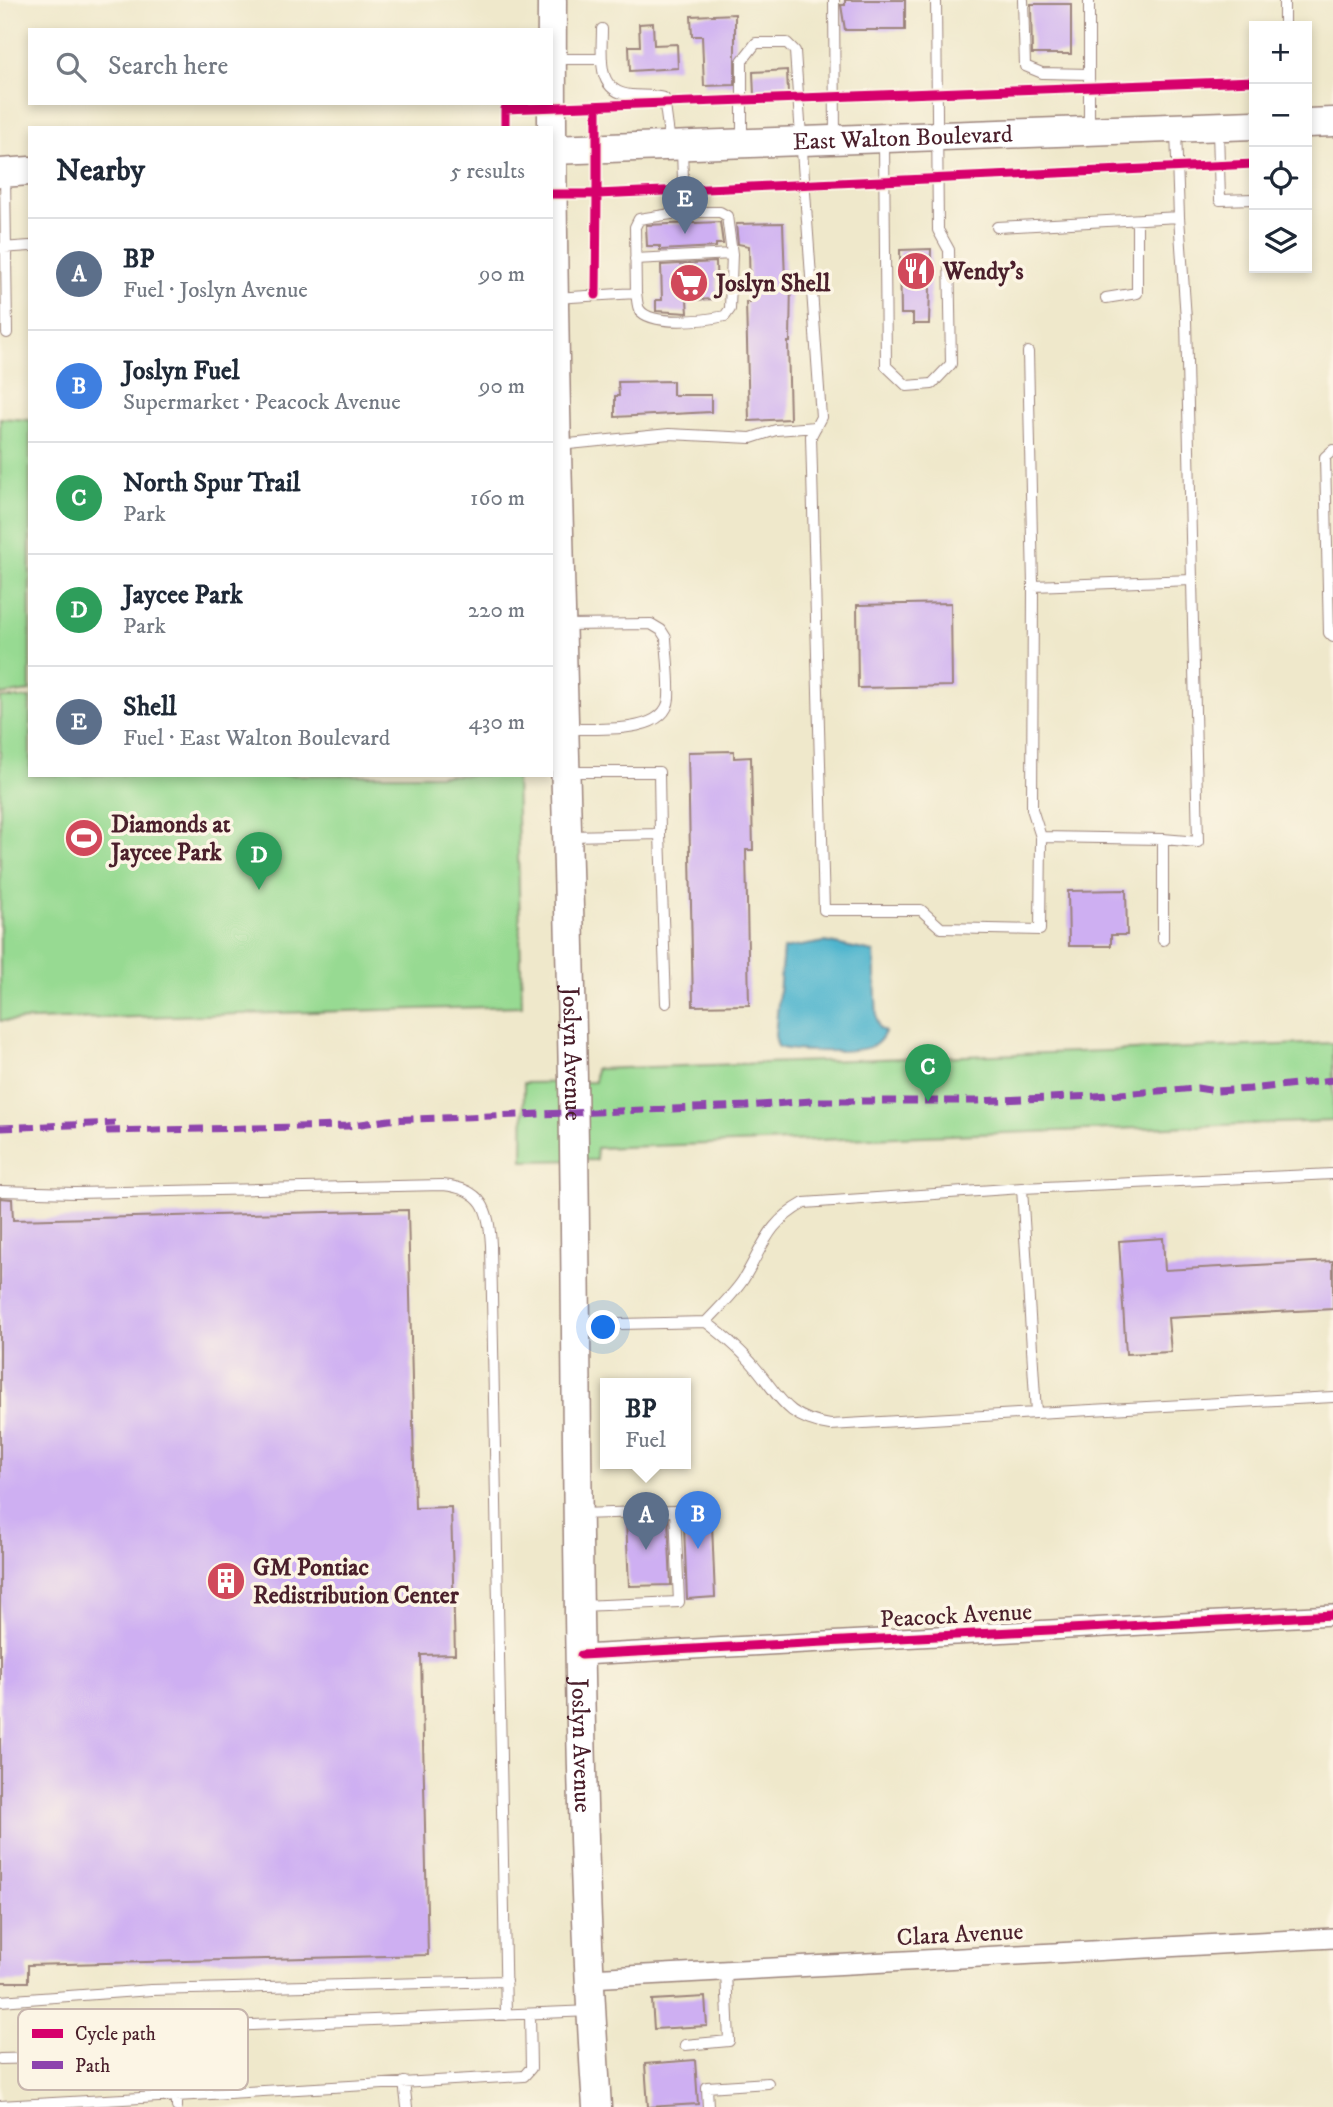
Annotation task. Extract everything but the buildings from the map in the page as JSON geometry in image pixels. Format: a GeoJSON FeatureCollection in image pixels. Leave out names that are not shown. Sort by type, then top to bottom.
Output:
{"type":"FeatureCollection","features":[{"type":"Feature","properties":{"kind":"main road","name":"Joslyn Avenue"},"geometry":{"type":"LineString","coordinates":[[552,0],[552,28]]}},
{"type":"Feature","properties":{"kind":"main road","name":"Joslyn Avenue"},"geometry":{"type":"LineString","coordinates":[[552,105],[552,126]]}},
{"type":"Feature","properties":{"kind":"main road"},"geometry":{"type":"LineString","coordinates":[[1312,123],[1333,122]]}},
{"type":"Feature","properties":{"kind":"main road","name":"East Walton Boulevard"},"geometry":{"type":"LineString","coordinates":[[553,150],[1249,125]]}},
{"type":"Feature","properties":{"kind":"main road","name":"Joslyn Avenue"},"geometry":{"type":"LineString","coordinates":[[553,298],[562,625],[557,664],[565,729],[581,1655],[589,1978],[597,2107]]}},
{"type":"Feature","properties":{"kind":"street","name":"Peacock Avenue"},"geometry":{"type":"LineString","coordinates":[[581,1655],[1333,1615]]}},
{"type":"Feature","properties":{"kind":"street","name":"Clara Avenue"},"geometry":{"type":"LineString","coordinates":[[589,1978],[1333,1938]]}},
{"type":"Feature","properties":{"kind":"lane"},"geometry":{"type":"LineString","coordinates":[[834,0],[835,140]]}},
{"type":"Feature","properties":{"kind":"lane"},"geometry":{"type":"LineString","coordinates":[[884,138],[886,366],[906,386],[932,384],[951,364],[949,250],[938,230],[936,0]]}},
{"type":"Feature","properties":{"kind":"lane"},"geometry":{"type":"LineString","coordinates":[[1023,0],[1025,66],[1042,74],[1089,74]]}},
{"type":"Feature","properties":{"kind":"lane"},"geometry":{"type":"LineString","coordinates":[[1089,0],[1089,131]]}},
{"type":"Feature","properties":{"kind":"lane"},"geometry":{"type":"LineString","coordinates":[[1284,0],[1284,21]]}},
{"type":"Feature","properties":{"kind":"lane"},"geometry":{"type":"LineString","coordinates":[[602,29],[603,75],[607,85],[618,93],[664,97],[676,146],[684,212]]}},
{"type":"Feature","properties":{"kind":"lane"},"geometry":{"type":"LineString","coordinates":[[742,143],[742,61],[756,43],[787,43],[794,51],[821,417],[811,436],[824,910],[921,910],[941,928],[1040,930],[1041,837],[1032,808],[1033,586],[1028,352]]}},
{"type":"Feature","properties":{"kind":"lane"},"geometry":{"type":"LineString","coordinates":[[553,58],[602,59]]}},
{"type":"Feature","properties":{"kind":"lane"},"geometry":{"type":"LineString","coordinates":[[1218,126],[1220,200],[1249,199]]}},
{"type":"Feature","properties":{"kind":"lane"},"geometry":{"type":"LineString","coordinates":[[1041,837],[1198,842],[1186,319],[1176,127]]}},
{"type":"Feature","properties":{"kind":"lane"},"geometry":{"type":"LineString","coordinates":[[7,333],[2,248],[12,172]]}},
{"type":"Feature","properties":{"kind":"lane"},"geometry":{"type":"LineString","coordinates":[[684,212],[720,212],[727,216],[732,254],[732,302],[725,316],[657,320],[648,317],[638,308],[635,227],[639,219],[684,212]]}},
{"type":"Feature","properties":{"kind":"lane"},"geometry":{"type":"LineString","coordinates":[[998,227],[1179,217]]}},
{"type":"Feature","properties":{"kind":"lane"},"geometry":{"type":"LineString","coordinates":[[1105,298],[1137,293],[1137,220]]}},
{"type":"Feature","properties":{"kind":"lane"},"geometry":{"type":"LineString","coordinates":[[2,248],[28,246]]}},
{"type":"Feature","properties":{"kind":"lane"},"geometry":{"type":"LineString","coordinates":[[635,259],[732,254]]}},
{"type":"Feature","properties":{"kind":"lane"},"geometry":{"type":"LineString","coordinates":[[553,298],[636,292]]}},
{"type":"Feature","properties":{"kind":"lane"},"geometry":{"type":"LineString","coordinates":[[558,445],[669,434],[751,438],[776,430],[816,427]]}},
{"type":"Feature","properties":{"kind":"lane"},"geometry":{"type":"LineString","coordinates":[[1333,450],[1325,457],[1329,633],[1333,637]]}},
{"type":"Feature","properties":{"kind":"lane"},"geometry":{"type":"LineString","coordinates":[[1033,586],[1192,580]]}},
{"type":"Feature","properties":{"kind":"lane"},"geometry":{"type":"LineString","coordinates":[[562,625],[651,624],[661,630],[666,638],[669,700],[664,715],[651,723],[565,729]]}},
{"type":"Feature","properties":{"kind":"lane"},"geometry":{"type":"LineString","coordinates":[[566,772],[659,772],[666,1003]]}},
{"type":"Feature","properties":{"kind":"lane"},"geometry":{"type":"LineString","coordinates":[[567,836],[660,834]]}},
{"type":"Feature","properties":{"kind":"lane"},"geometry":{"type":"LineString","coordinates":[[1163,839],[1163,940]]}},
{"type":"Feature","properties":{"kind":"lane"},"geometry":{"type":"LineString","coordinates":[[706,1322],[742,1282],[771,1229],[784,1214],[804,1203],[1022,1188],[1333,1174]]}},
{"type":"Feature","properties":{"kind":"lane"},"geometry":{"type":"LineString","coordinates":[[0,1191],[89,1193],[443,1185],[466,1187],[477,1198],[489,1218],[491,1245],[506,2015]]}},
{"type":"Feature","properties":{"kind":"lane"},"geometry":{"type":"LineString","coordinates":[[1022,1188],[1036,1413]]}},
{"type":"Feature","properties":{"kind":"lane"},"geometry":{"type":"LineString","coordinates":[[575,1325],[706,1322],[754,1366],[778,1399],[794,1414],[830,1425],[1333,1397]]}},
{"type":"Feature","properties":{"kind":"lane"},"geometry":{"type":"LineString","coordinates":[[578,1514],[676,1511],[679,1602],[580,1606]]}},
{"type":"Feature","properties":{"kind":"lane"},"geometry":{"type":"LineString","coordinates":[[685,2045],[729,2041],[726,1971]]}},
{"type":"Feature","properties":{"kind":"lane"},"geometry":{"type":"LineString","coordinates":[[0,2001],[151,1990],[506,1982]]}},
{"type":"Feature","properties":{"kind":"lane"},"geometry":{"type":"LineString","coordinates":[[248,2025],[591,2011]]}},
{"type":"Feature","properties":{"kind":"lane"},"geometry":{"type":"LineString","coordinates":[[0,2106],[524,2076],[531,2068],[530,2014]]}},
{"type":"Feature","properties":{"kind":"lane"},"geometry":{"type":"LineString","coordinates":[[0,2059],[18,2059]]}},
{"type":"Feature","properties":{"kind":"lane"},"geometry":{"type":"LineString","coordinates":[[404,2082],[407,2107]]}},
{"type":"Feature","properties":{"kind":"lane"},"geometry":{"type":"LineString","coordinates":[[708,2107],[707,2087],[768,2083]]}},
{"type":"Feature","properties":{"kind":"lane"},"geometry":{"type":"LineString","coordinates":[[177,2095],[177,2107]]}},
{"type":"Feature","properties":{"kind":"green space"},"geometry":{"type":"Polygon","coordinates":[[[0,418],[28,420],[28,691],[0,695],[0,418]]]}},
{"type":"Feature","properties":{"kind":"green space"},"geometry":{"type":"Polygon","coordinates":[[[0,698],[28,698],[28,777],[516,777],[522,1006],[0,1021],[0,698]]]}},
{"type":"Feature","properties":{"kind":"green space"},"geometry":{"type":"Polygon","coordinates":[[[1333,1043],[1333,1121],[597,1148],[596,1160],[523,1161],[524,1083],[595,1082],[595,1069],[1333,1043]]]}},
{"type":"Feature","properties":{"kind":"water"},"geometry":{"type":"Polygon","coordinates":[[[825,942],[874,952],[877,1020],[879,1028],[885,1032],[876,1044],[855,1050],[812,1051],[778,1047],[775,1036],[783,949],[825,942]]]}},
{"type":"Feature","properties":{"kind":"marked path"},"geometry":{"type":"LineString","coordinates":[[106,1131],[348,1126],[389,1120],[747,1106],[811,1101],[977,1101],[1197,1088],[1216,1091],[1250,1089],[1333,1080]]}},
{"type":"Feature","properties":{"kind":"marked path"},"geometry":{"type":"LineString","coordinates":[[0,1128],[115,1123]]}},
{"type":"Feature","properties":{"kind":"cycle path"},"geometry":{"type":"LineString","coordinates":[[505,126],[505,109],[1249,81]]}},
{"type":"Feature","properties":{"kind":"cycle path"},"geometry":{"type":"LineString","coordinates":[[553,194],[597,194],[597,108]]}},
{"type":"Feature","properties":{"kind":"cycle path"},"geometry":{"type":"LineString","coordinates":[[596,295],[597,194],[1249,164]]}},
{"type":"Feature","properties":{"kind":"cycle path"},"geometry":{"type":"LineString","coordinates":[[581,1655],[1333,1615]]}},
{"type":"Feature","properties":{"kind":"place","name":"Shell"},"geometry":{"type":"Point","coordinates":[685,234]}},
{"type":"Feature","properties":{"kind":"place","name":"Wendy's"},"geometry":{"type":"Point","coordinates":[916,271]}},
{"type":"Feature","properties":{"kind":"place","name":"Joslyn Shell"},"geometry":{"type":"Point","coordinates":[689,283]}},
{"type":"Feature","properties":{"kind":"place","name":"Diamonds at Jaycee Park"},"geometry":{"type":"Point","coordinates":[84,838]}},
{"type":"Feature","properties":{"kind":"place","name":"Jaycee Park"},"geometry":{"type":"Point","coordinates":[259,890]}},
{"type":"Feature","properties":{"kind":"place","name":"North Spur Trail"},"geometry":{"type":"Point","coordinates":[928,1102]}},
{"type":"Feature","properties":{"kind":"place","name":"Joslyn Fuel"},"geometry":{"type":"Point","coordinates":[698,1549]}},
{"type":"Feature","properties":{"kind":"place","name":"BP"},"geometry":{"type":"Point","coordinates":[646,1550]}},
{"type":"Feature","properties":{"kind":"place","name":"GM Pontiac Redistribution Center"},"geometry":{"type":"Point","coordinates":[226,1581]}}]}
